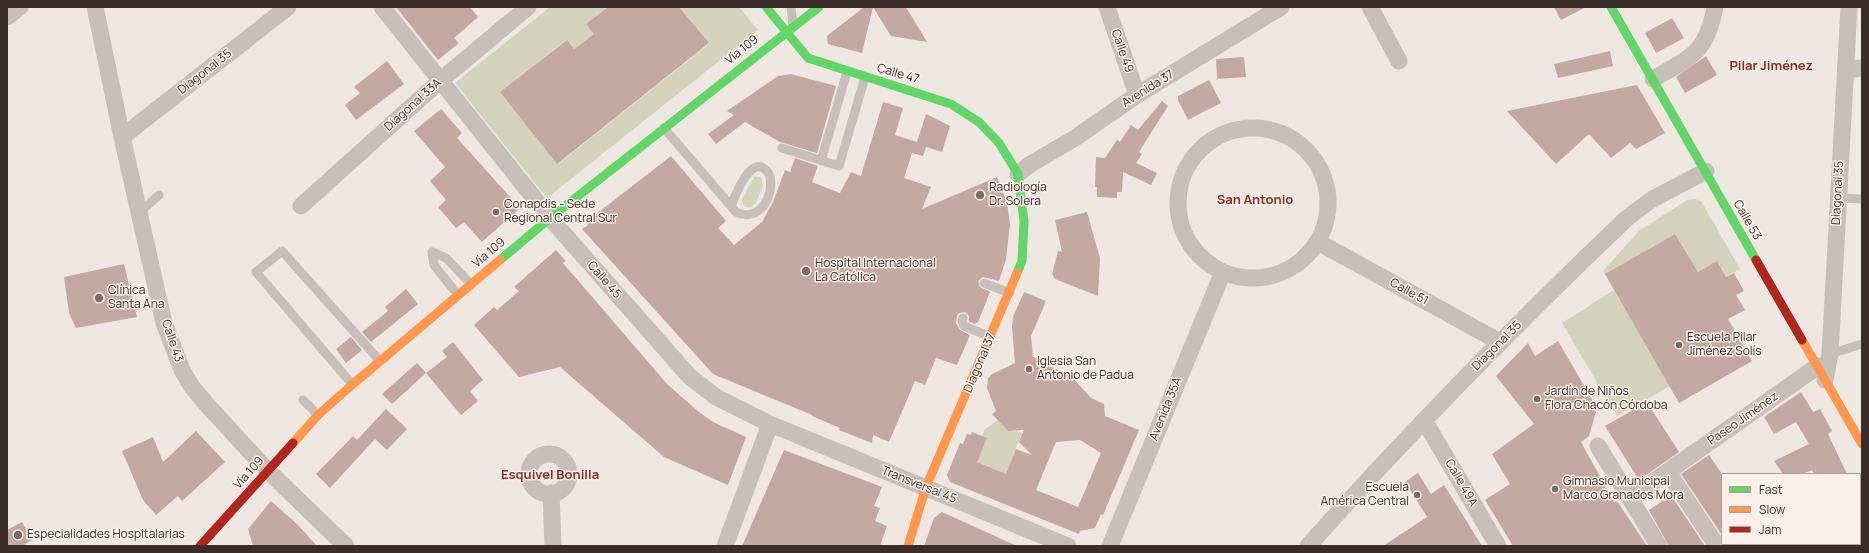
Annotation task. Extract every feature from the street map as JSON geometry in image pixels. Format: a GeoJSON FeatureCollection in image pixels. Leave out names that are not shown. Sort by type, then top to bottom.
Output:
{"type":"FeatureCollection","features":[{"type":"Feature","properties":{"kind":"main road","name":"Calle 47"},"geometry":{"type":"LineString","coordinates":[[766,7],[785,32],[808,58],[847,72],[928,96],[950,104],[964,112],[989,132],[1002,148],[1018,174]]}},
{"type":"Feature","properties":{"kind":"main road","name":"Vía 109"},"geometry":{"type":"LineString","coordinates":[[200,546],[318,415],[353,384],[550,218],[785,32],[819,7]]}},
{"type":"Feature","properties":{"kind":"main road","name":"Calle 53"},"geometry":{"type":"LineString","coordinates":[[1611,7],[1862,444]]}},
{"type":"Feature","properties":{"kind":"main road","name":"Diagonal 37"},"geometry":{"type":"LineString","coordinates":[[908,546],[926,487],[991,338],[1022,261],[1024,249],[1023,209],[1018,174]]}},
{"type":"Feature","properties":{"kind":"street"},"geometry":{"type":"LineString","coordinates":[[7,17],[20,7]]}},
{"type":"Feature","properties":{"kind":"street","name":"Calle 43"},"geometry":{"type":"LineString","coordinates":[[95,7],[122,137],[164,323],[182,370],[192,387],[267,470],[346,546]]}},
{"type":"Feature","properties":{"kind":"street","name":"Diagonal 35"},"geometry":{"type":"LineString","coordinates":[[122,137],[288,7]]}},
{"type":"Feature","properties":{"kind":"street","name":"Calle 45"},"geometry":{"type":"LineString","coordinates":[[382,7],[550,218],[690,377],[716,397],[770,424]]}},
{"type":"Feature","properties":{"kind":"street","name":"Diagonal 33A"},"geometry":{"type":"LineString","coordinates":[[301,206],[441,80],[528,7]]}},
{"type":"Feature","properties":{"kind":"street","name":"Calle 49"},"geometry":{"type":"LineString","coordinates":[[1107,7],[1137,95]]}},
{"type":"Feature","properties":{"kind":"street","name":"Avenida 37"},"geometry":{"type":"LineString","coordinates":[[1018,174],[1029,165],[1075,138],[1137,95],[1281,7]]}},
{"type":"Feature","properties":{"kind":"street"},"geometry":{"type":"LineString","coordinates":[[1370,7],[1399,61]]}},
{"type":"Feature","properties":{"kind":"street"},"geometry":{"type":"LineString","coordinates":[[1653,79],[1682,62],[1700,49],[1711,29],[1715,7]]}},
{"type":"Feature","properties":{"kind":"street","name":"Diagonal 35"},"geometry":{"type":"LineString","coordinates":[[1821,373],[1830,354],[1838,198],[1854,69],[1849,7]]}},
{"type":"Feature","properties":{"kind":"street"},"geometry":{"type":"LineString","coordinates":[[1243,129],[1268,130],[1291,138],[1310,154],[1322,174],[1328,198],[1326,223],[1318,242],[1301,260],[1284,271],[1264,277],[1243,278],[1223,272],[1202,259],[1187,240],[1178,217],[1178,193],[1185,169],[1199,150],[1220,136],[1243,129]]}},
{"type":"Feature","properties":{"kind":"street","name":"Diagonal 35"},"geometry":{"type":"LineString","coordinates":[[1308,546],[1424,420],[1500,342],[1627,218],[1651,200],[1706,171]]}},
{"type":"Feature","properties":{"kind":"street","name":"Calle 51"},"geometry":{"type":"LineString","coordinates":[[1318,242],[1500,342]]}},
{"type":"Feature","properties":{"kind":"street","name":"Avenida 35A"},"geometry":{"type":"LineString","coordinates":[[1110,546],[1223,272]]}},
{"type":"Feature","properties":{"kind":"street","name":"Paseo Jiménez"},"geometry":{"type":"LineString","coordinates":[[1668,472],[1821,373]]}},
{"type":"Feature","properties":{"kind":"street","name":"Calle 49A"},"geometry":{"type":"LineString","coordinates":[[1424,420],[1498,546]]}},
{"type":"Feature","properties":{"kind":"street"},"geometry":{"type":"LineString","coordinates":[[725,546],[770,424]]}},
{"type":"Feature","properties":{"kind":"street","name":"Transversal 45"},"geometry":{"type":"LineString","coordinates":[[770,424],[1068,546]]}},
{"type":"Feature","properties":{"kind":"street"},"geometry":{"type":"LineString","coordinates":[[1598,446],[1659,546]]}},
{"type":"Feature","properties":{"kind":"street"},"geometry":{"type":"LineString","coordinates":[[1630,498],[1668,472],[1718,546]]}},
{"type":"Feature","properties":{"kind":"street"},"geometry":{"type":"LineString","coordinates":[[551,493],[553,546]]}},
{"type":"Feature","properties":{"kind":"lane"},"geometry":{"type":"LineString","coordinates":[[791,7],[793,26]]}},
{"type":"Feature","properties":{"kind":"lane"},"geometry":{"type":"LineString","coordinates":[[821,161],[847,72]]}},
{"type":"Feature","properties":{"kind":"lane"},"geometry":{"type":"LineString","coordinates":[[782,148],[839,166],[865,77]]}},
{"type":"Feature","properties":{"kind":"lane"},"geometry":{"type":"LineString","coordinates":[[664,128],[736,212],[743,215],[754,215],[762,209],[771,184],[770,176],[766,170],[761,166],[754,167],[748,173],[732,206]]}},
{"type":"Feature","properties":{"kind":"lane"},"geometry":{"type":"LineString","coordinates":[[139,213],[159,195]]}},
{"type":"Feature","properties":{"kind":"lane"},"geometry":{"type":"LineString","coordinates":[[1838,198],[1862,199]]}},
{"type":"Feature","properties":{"kind":"lane"},"geometry":{"type":"LineString","coordinates":[[353,384],[256,272],[282,251],[380,361]]}},
{"type":"Feature","properties":{"kind":"lane"},"geometry":{"type":"LineString","coordinates":[[458,295],[434,265],[432,252],[446,258],[471,284]]}},
{"type":"Feature","properties":{"kind":"lane"},"geometry":{"type":"LineString","coordinates":[[984,283],[1010,293]]}},
{"type":"Feature","properties":{"kind":"lane"},"geometry":{"type":"LineString","coordinates":[[963,318],[962,321],[964,326],[991,338]]}},
{"type":"Feature","properties":{"kind":"lane"},"geometry":{"type":"LineString","coordinates":[[1830,354],[1862,344]]}},
{"type":"Feature","properties":{"kind":"lane"},"geometry":{"type":"LineString","coordinates":[[303,400],[318,415]]}},
{"type":"Feature","properties":{"kind":"green space"},"geometry":{"type":"Polygon","coordinates":[[[550,7],[608,7],[586,24],[594,34],[574,49],[566,40],[500,92],[558,164],[709,44],[679,7],[739,7],[758,30],[547,198],[455,83],[550,7]]]}},
{"type":"Feature","properties":{"kind":"green space"},"geometry":{"type":"Polygon","coordinates":[[[754,177],[761,177],[763,185],[759,197],[754,205],[747,207],[743,205],[742,200],[754,177]]]}},
{"type":"Feature","properties":{"kind":"green space"},"geometry":{"type":"Polygon","coordinates":[[[1695,199],[1701,201],[1740,269],[1726,277],[1717,261],[1698,272],[1675,234],[1605,274],[1603,271],[1639,231],[1687,200],[1695,199]]]}},
{"type":"Feature","properties":{"kind":"green space"},"geometry":{"type":"Polygon","coordinates":[[[1614,290],[1670,386],[1617,416],[1562,323],[1614,290]]]}},
{"type":"Feature","properties":{"kind":"green space"},"geometry":{"type":"Polygon","coordinates":[[[998,420],[1008,431],[1022,433],[1006,474],[977,462],[984,430],[998,420]]]}},
{"type":"Feature","properties":{"kind":"building"},"geometry":{"type":"Polygon","coordinates":[[[396,7],[470,7],[478,17],[454,38],[459,43],[438,60],[396,7]]]}},
{"type":"Feature","properties":{"kind":"building"},"geometry":{"type":"Polygon","coordinates":[[[608,7],[679,7],[709,43],[557,164],[500,92],[567,40],[574,49],[594,34],[586,24],[608,7]]]}},
{"type":"Feature","properties":{"kind":"building"},"geometry":{"type":"Polygon","coordinates":[[[864,7],[873,7],[862,53],[828,44],[827,36],[864,7]]]}},
{"type":"Feature","properties":{"kind":"building"},"geometry":{"type":"Polygon","coordinates":[[[873,7],[906,7],[927,42],[891,36],[873,7]]]}},
{"type":"Feature","properties":{"kind":"building"},"geometry":{"type":"Polygon","coordinates":[[[1554,7],[1586,7],[1561,20],[1554,7]]]}},
{"type":"Feature","properties":{"kind":"building"},"geometry":{"type":"Polygon","coordinates":[[[1672,18],[1684,38],[1656,53],[1645,33],[1672,18]]]}},
{"type":"Feature","properties":{"kind":"building"},"geometry":{"type":"Polygon","coordinates":[[[1610,51],[1613,66],[1558,78],[1554,64],[1610,51]]]}},
{"type":"Feature","properties":{"kind":"building"},"geometry":{"type":"Polygon","coordinates":[[[1706,56],[1717,75],[1685,93],[1676,77],[1706,56]]]}},
{"type":"Feature","properties":{"kind":"building"},"geometry":{"type":"Polygon","coordinates":[[[1244,57],[1246,77],[1217,79],[1216,59],[1244,57]]]}},
{"type":"Feature","properties":{"kind":"building"},"geometry":{"type":"Polygon","coordinates":[[[387,61],[404,84],[356,120],[345,105],[360,93],[354,87],[387,61]]]}},
{"type":"Feature","properties":{"kind":"building"},"geometry":{"type":"Polygon","coordinates":[[[791,74],[836,86],[817,153],[780,142],[745,122],[716,144],[708,134],[734,115],[727,111],[778,76],[791,74]]]}},
{"type":"Feature","properties":{"kind":"building"},"geometry":{"type":"Polygon","coordinates":[[[1209,80],[1221,103],[1188,120],[1178,100],[1178,96],[1209,80]]]}},
{"type":"Feature","properties":{"kind":"building"},"geometry":{"type":"Polygon","coordinates":[[[1637,85],[1665,133],[1636,149],[1630,143],[1611,158],[1589,134],[1556,164],[1507,111],[1637,85]]]}},
{"type":"Feature","properties":{"kind":"building"},"geometry":{"type":"Polygon","coordinates":[[[1162,101],[1168,106],[1139,152],[1142,154],[1136,163],[1157,173],[1151,185],[1123,172],[1122,192],[1117,192],[1117,198],[1097,197],[1097,187],[1095,187],[1096,157],[1105,158],[1117,140],[1120,142],[1131,125],[1138,130],[1162,101]]]}},
{"type":"Feature","properties":{"kind":"building","name":"Hospital Internacional La Católica"},"geometry":{"type":"Polygon","coordinates":[[[883,102],[903,108],[895,135],[917,142],[926,114],[950,126],[942,152],[926,147],[923,156],[912,153],[904,178],[931,187],[922,209],[997,177],[1007,203],[1010,224],[1006,259],[999,281],[983,277],[978,281],[980,287],[990,292],[978,322],[974,324],[969,321],[969,316],[965,312],[959,313],[957,316],[956,323],[960,330],[970,335],[957,365],[936,358],[925,385],[915,381],[889,442],[873,435],[872,443],[839,430],[840,428],[812,415],[713,374],[582,229],[588,225],[586,222],[671,156],[726,221],[718,228],[734,245],[762,222],[773,202],[785,170],[790,172],[795,158],[818,166],[812,182],[840,193],[851,172],[861,176],[883,102]]]}},
{"type":"Feature","properties":{"kind":"building"},"geometry":{"type":"Polygon","coordinates":[[[441,109],[462,133],[457,138],[520,208],[482,242],[464,222],[456,228],[438,207],[446,200],[430,181],[445,167],[414,131],[441,109]]]}},
{"type":"Feature","properties":{"kind":"building"},"geometry":{"type":"Polygon","coordinates":[[[1087,212],[1100,258],[1098,296],[1055,279],[1052,274],[1058,251],[1062,252],[1055,220],[1087,212]]]}},
{"type":"Feature","properties":{"kind":"building"},"geometry":{"type":"Polygon","coordinates":[[[1675,234],[1698,272],[1717,261],[1726,277],[1734,273],[1744,291],[1736,295],[1745,310],[1728,319],[1752,361],[1679,403],[1605,274],[1675,234]]]}},
{"type":"Feature","properties":{"kind":"building"},"geometry":{"type":"Polygon","coordinates":[[[556,250],[566,261],[563,263],[667,384],[699,412],[713,422],[746,437],[728,485],[664,457],[560,367],[519,377],[474,325],[494,307],[497,310],[519,291],[514,287],[556,250]]]}},
{"type":"Feature","properties":{"kind":"building","name":"Clínica Santa Ana"},"geometry":{"type":"Polygon","coordinates":[[[124,264],[137,317],[76,328],[69,313],[64,277],[124,264]]]}},
{"type":"Feature","properties":{"kind":"building"},"geometry":{"type":"Polygon","coordinates":[[[406,289],[418,304],[371,342],[362,332],[388,311],[385,307],[406,289]]]}},
{"type":"Feature","properties":{"kind":"building"},"geometry":{"type":"Polygon","coordinates":[[[1024,292],[1046,301],[1031,336],[1033,357],[1039,359],[1039,363],[1054,368],[1073,378],[1091,398],[1104,404],[1105,416],[1139,430],[1103,515],[1101,514],[1095,528],[1080,531],[1079,534],[950,482],[947,475],[960,443],[963,444],[967,434],[971,435],[972,432],[987,438],[977,462],[1006,474],[1016,449],[1032,455],[1019,442],[1024,430],[1008,431],[992,414],[996,411],[987,388],[988,378],[992,374],[1015,363],[1012,327],[1013,317],[1024,292]],[[1080,440],[1056,442],[1036,490],[1078,507],[1101,453],[1080,440]]]}},
{"type":"Feature","properties":{"kind":"building"},"geometry":{"type":"Polygon","coordinates":[[[351,337],[362,350],[346,363],[336,349],[351,337]]]}},
{"type":"Feature","properties":{"kind":"building"},"geometry":{"type":"Polygon","coordinates":[[[1558,341],[1597,408],[1589,436],[1581,442],[1614,502],[1617,501],[1647,546],[1513,546],[1485,500],[1510,484],[1492,454],[1534,424],[1496,376],[1528,343],[1535,356],[1558,341]]]}},
{"type":"Feature","properties":{"kind":"building"},"geometry":{"type":"Polygon","coordinates":[[[453,342],[483,380],[470,391],[478,401],[461,415],[426,373],[447,357],[442,351],[453,342]]]}},
{"type":"Feature","properties":{"kind":"building"},"geometry":{"type":"Polygon","coordinates":[[[417,363],[426,373],[392,404],[382,394],[417,363]]]}},
{"type":"Feature","properties":{"kind":"building"},"geometry":{"type":"Polygon","coordinates":[[[1801,392],[1813,412],[1820,409],[1832,431],[1828,434],[1847,473],[1814,473],[1812,470],[1804,473],[1782,473],[1774,461],[1809,444],[1796,422],[1774,434],[1764,417],[1801,392]]]}},
{"type":"Feature","properties":{"kind":"building"},"geometry":{"type":"Polygon","coordinates":[[[1647,402],[1679,452],[1639,480],[1605,426],[1647,402]]]}},
{"type":"Feature","properties":{"kind":"building"},"geometry":{"type":"Polygon","coordinates":[[[386,409],[407,429],[387,450],[375,439],[330,488],[316,474],[353,436],[357,440],[386,409]]]}},
{"type":"Feature","properties":{"kind":"building"},"geometry":{"type":"Polygon","coordinates":[[[196,431],[225,462],[182,501],[178,496],[156,515],[143,500],[122,451],[153,437],[163,462],[196,431]]]}},
{"type":"Feature","properties":{"kind":"building"},"geometry":{"type":"Polygon","coordinates":[[[784,450],[882,487],[874,506],[880,508],[875,521],[887,526],[880,546],[742,546],[784,450]]]}},
{"type":"Feature","properties":{"kind":"building"},"geometry":{"type":"Polygon","coordinates":[[[1709,455],[1721,473],[1721,534],[1681,474],[1709,455]]]}},
{"type":"Feature","properties":{"kind":"building"},"geometry":{"type":"Polygon","coordinates":[[[1418,473],[1431,494],[1444,485],[1482,546],[1383,546],[1427,517],[1405,482],[1418,473]]]}},
{"type":"Feature","properties":{"kind":"building"},"geometry":{"type":"Polygon","coordinates":[[[1671,495],[1705,546],[1669,546],[1649,510],[1671,495]]]}},
{"type":"Feature","properties":{"kind":"building"},"geometry":{"type":"Polygon","coordinates":[[[271,501],[298,525],[317,546],[253,546],[248,529],[271,501]]]}},
{"type":"Feature","properties":{"kind":"building"},"geometry":{"type":"Polygon","coordinates":[[[942,512],[1017,546],[924,546],[934,518],[942,512]]]}},
{"type":"Feature","properties":{"kind":"building","name":"Especialidades Hospitalarias"},"geometry":{"type":"Polygon","coordinates":[[[22,522],[32,540],[22,546],[7,546],[7,530],[22,522]]]}},
{"type":"Feature","properties":{"kind":"traffic: fast"},"geometry":{"type":"LineString","coordinates":[[766,7],[808,58],[951,104],[979,122],[999,143],[1018,174],[1024,221],[1022,261],[1017,273]]}},
{"type":"Feature","properties":{"kind":"traffic: fast"},"geometry":{"type":"LineString","coordinates":[[500,260],[550,218],[819,7]]}},
{"type":"Feature","properties":{"kind":"traffic: fast"},"geometry":{"type":"LineString","coordinates":[[1611,7],[1756,260]]}},
{"type":"Feature","properties":{"kind":"traffic: slow"},"geometry":{"type":"LineString","coordinates":[[293,443],[318,415],[353,384],[500,260]]}},
{"type":"Feature","properties":{"kind":"traffic: slow"},"geometry":{"type":"LineString","coordinates":[[908,546],[926,487],[1017,273]]}},
{"type":"Feature","properties":{"kind":"traffic: slow"},"geometry":{"type":"LineString","coordinates":[[1802,340],[1862,444]]}},
{"type":"Feature","properties":{"kind":"traffic: jam"},"geometry":{"type":"LineString","coordinates":[[1756,260],[1802,340]]}},
{"type":"Feature","properties":{"kind":"traffic: jam"},"geometry":{"type":"LineString","coordinates":[[200,546],[293,443]]}},
{"type":"Feature","properties":{"kind":"place","name":"Radiología Dr. Solera"},"geometry":{"type":"Point","coordinates":[980,195]}},
{"type":"Feature","properties":{"kind":"place","name":"Conapdis - Sede Regional Central Sur"},"geometry":{"type":"Point","coordinates":[496,212]}},
{"type":"Feature","properties":{"kind":"place","name":"Hospital Internacional La Católica"},"geometry":{"type":"Point","coordinates":[806,271]}},
{"type":"Feature","properties":{"kind":"place","name":"Clínica Santa Ana"},"geometry":{"type":"Point","coordinates":[99,298]}},
{"type":"Feature","properties":{"kind":"place","name":"Escuela Pilar Jiménez Solís"},"geometry":{"type":"Point","coordinates":[1679,345]}},
{"type":"Feature","properties":{"kind":"place","name":"Iglesia San Antonio de Padua"},"geometry":{"type":"Point","coordinates":[1029,369]}},
{"type":"Feature","properties":{"kind":"place","name":"Jardín de Niños Flora Chacón Córdoba"},"geometry":{"type":"Point","coordinates":[1537,399]}},
{"type":"Feature","properties":{"kind":"place","name":"Gimnasio Municipal Marco Granados Mora"},"geometry":{"type":"Point","coordinates":[1555,489]}},
{"type":"Feature","properties":{"kind":"place","name":"Escuela América Central"},"geometry":{"type":"Point","coordinates":[1417,495]}},
{"type":"Feature","properties":{"kind":"place","name":"Especialidades Hospitalarias"},"geometry":{"type":"Point","coordinates":[18,535]}},
{"type":"Feature","properties":{"kind":"district","name":"Pilar Jiménez"},"geometry":{"type":"Point","coordinates":[1771,66]}},
{"type":"Feature","properties":{"kind":"district","name":"San Antonio"},"geometry":{"type":"Point","coordinates":[1255,200]}},
{"type":"Feature","properties":{"kind":"district","name":"Esquivel Bonilla"},"geometry":{"type":"Point","coordinates":[550,475]}}]}
